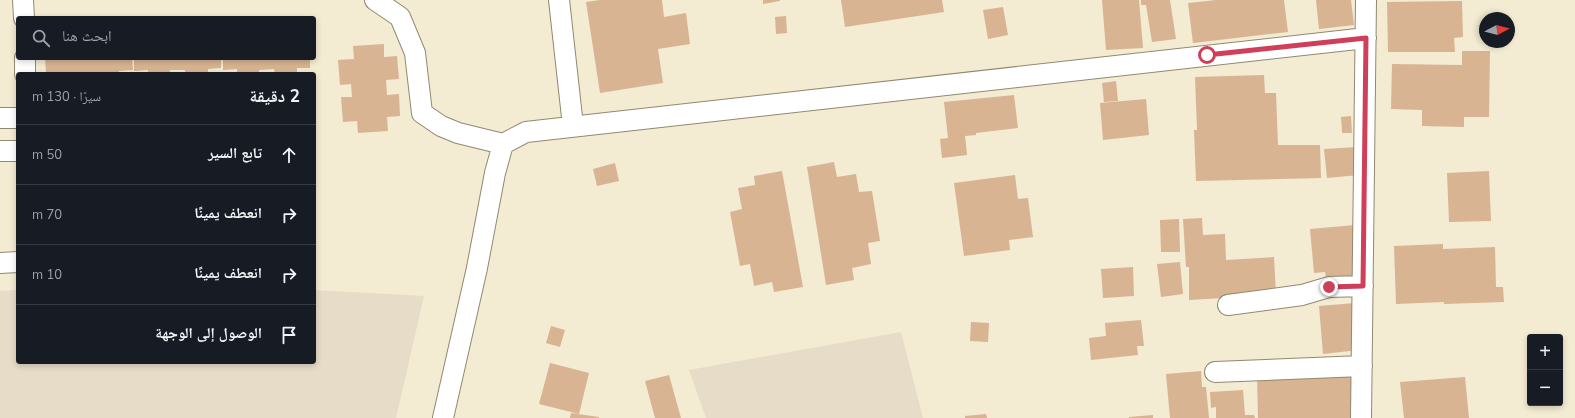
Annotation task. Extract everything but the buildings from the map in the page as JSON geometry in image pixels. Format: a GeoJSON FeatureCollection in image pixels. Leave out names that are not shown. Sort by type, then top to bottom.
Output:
{"type":"FeatureCollection","features":[{"type":"Feature","properties":{"kind":"street"},"geometry":{"type":"LineString","coordinates":[[23,0],[24,16]]}},
{"type":"Feature","properties":{"kind":"street"},"geometry":{"type":"LineString","coordinates":[[375,0],[400,17],[415,53],[422,113],[441,126],[458,133],[503,144],[526,132],[573,126],[1366,38]]}},
{"type":"Feature","properties":{"kind":"street"},"geometry":{"type":"LineString","coordinates":[[558,0],[573,126]]}},
{"type":"Feature","properties":{"kind":"street"},"geometry":{"type":"LineString","coordinates":[[1361,418],[1366,0]]}},
{"type":"Feature","properties":{"kind":"street"},"geometry":{"type":"LineString","coordinates":[[25,60],[25,72]]}},
{"type":"Feature","properties":{"kind":"street"},"geometry":{"type":"LineString","coordinates":[[0,118],[16,118]]}},
{"type":"Feature","properties":{"kind":"street"},"geometry":{"type":"LineString","coordinates":[[443,418],[477,268],[495,173],[503,144]]}},
{"type":"Feature","properties":{"kind":"street"},"geometry":{"type":"LineString","coordinates":[[0,151],[16,151]]}},
{"type":"Feature","properties":{"kind":"street"},"geometry":{"type":"LineString","coordinates":[[0,264],[16,262]]}},
{"type":"Feature","properties":{"kind":"street"},"geometry":{"type":"LineString","coordinates":[[1228,305],[1302,295],[1329,287],[1363,286]]}},
{"type":"Feature","properties":{"kind":"street"},"geometry":{"type":"LineString","coordinates":[[1215,372],[1362,366]]}},
{"type":"Feature","properties":{"kind":"shaded area"},"geometry":{"type":"Polygon","coordinates":[[[16,290],[16,364],[316,364],[316,290],[424,296],[396,418],[0,418],[0,291],[16,290]]]}},
{"type":"Feature","properties":{"kind":"shaded area"},"geometry":{"type":"Polygon","coordinates":[[[901,332],[923,418],[706,418],[689,370],[901,332]]]}},
{"type":"Feature","properties":{"kind":"route"},"geometry":{"type":"LineString","coordinates":[[1207,55],[1366,38],[1363,286],[1329,287]]}}]}
